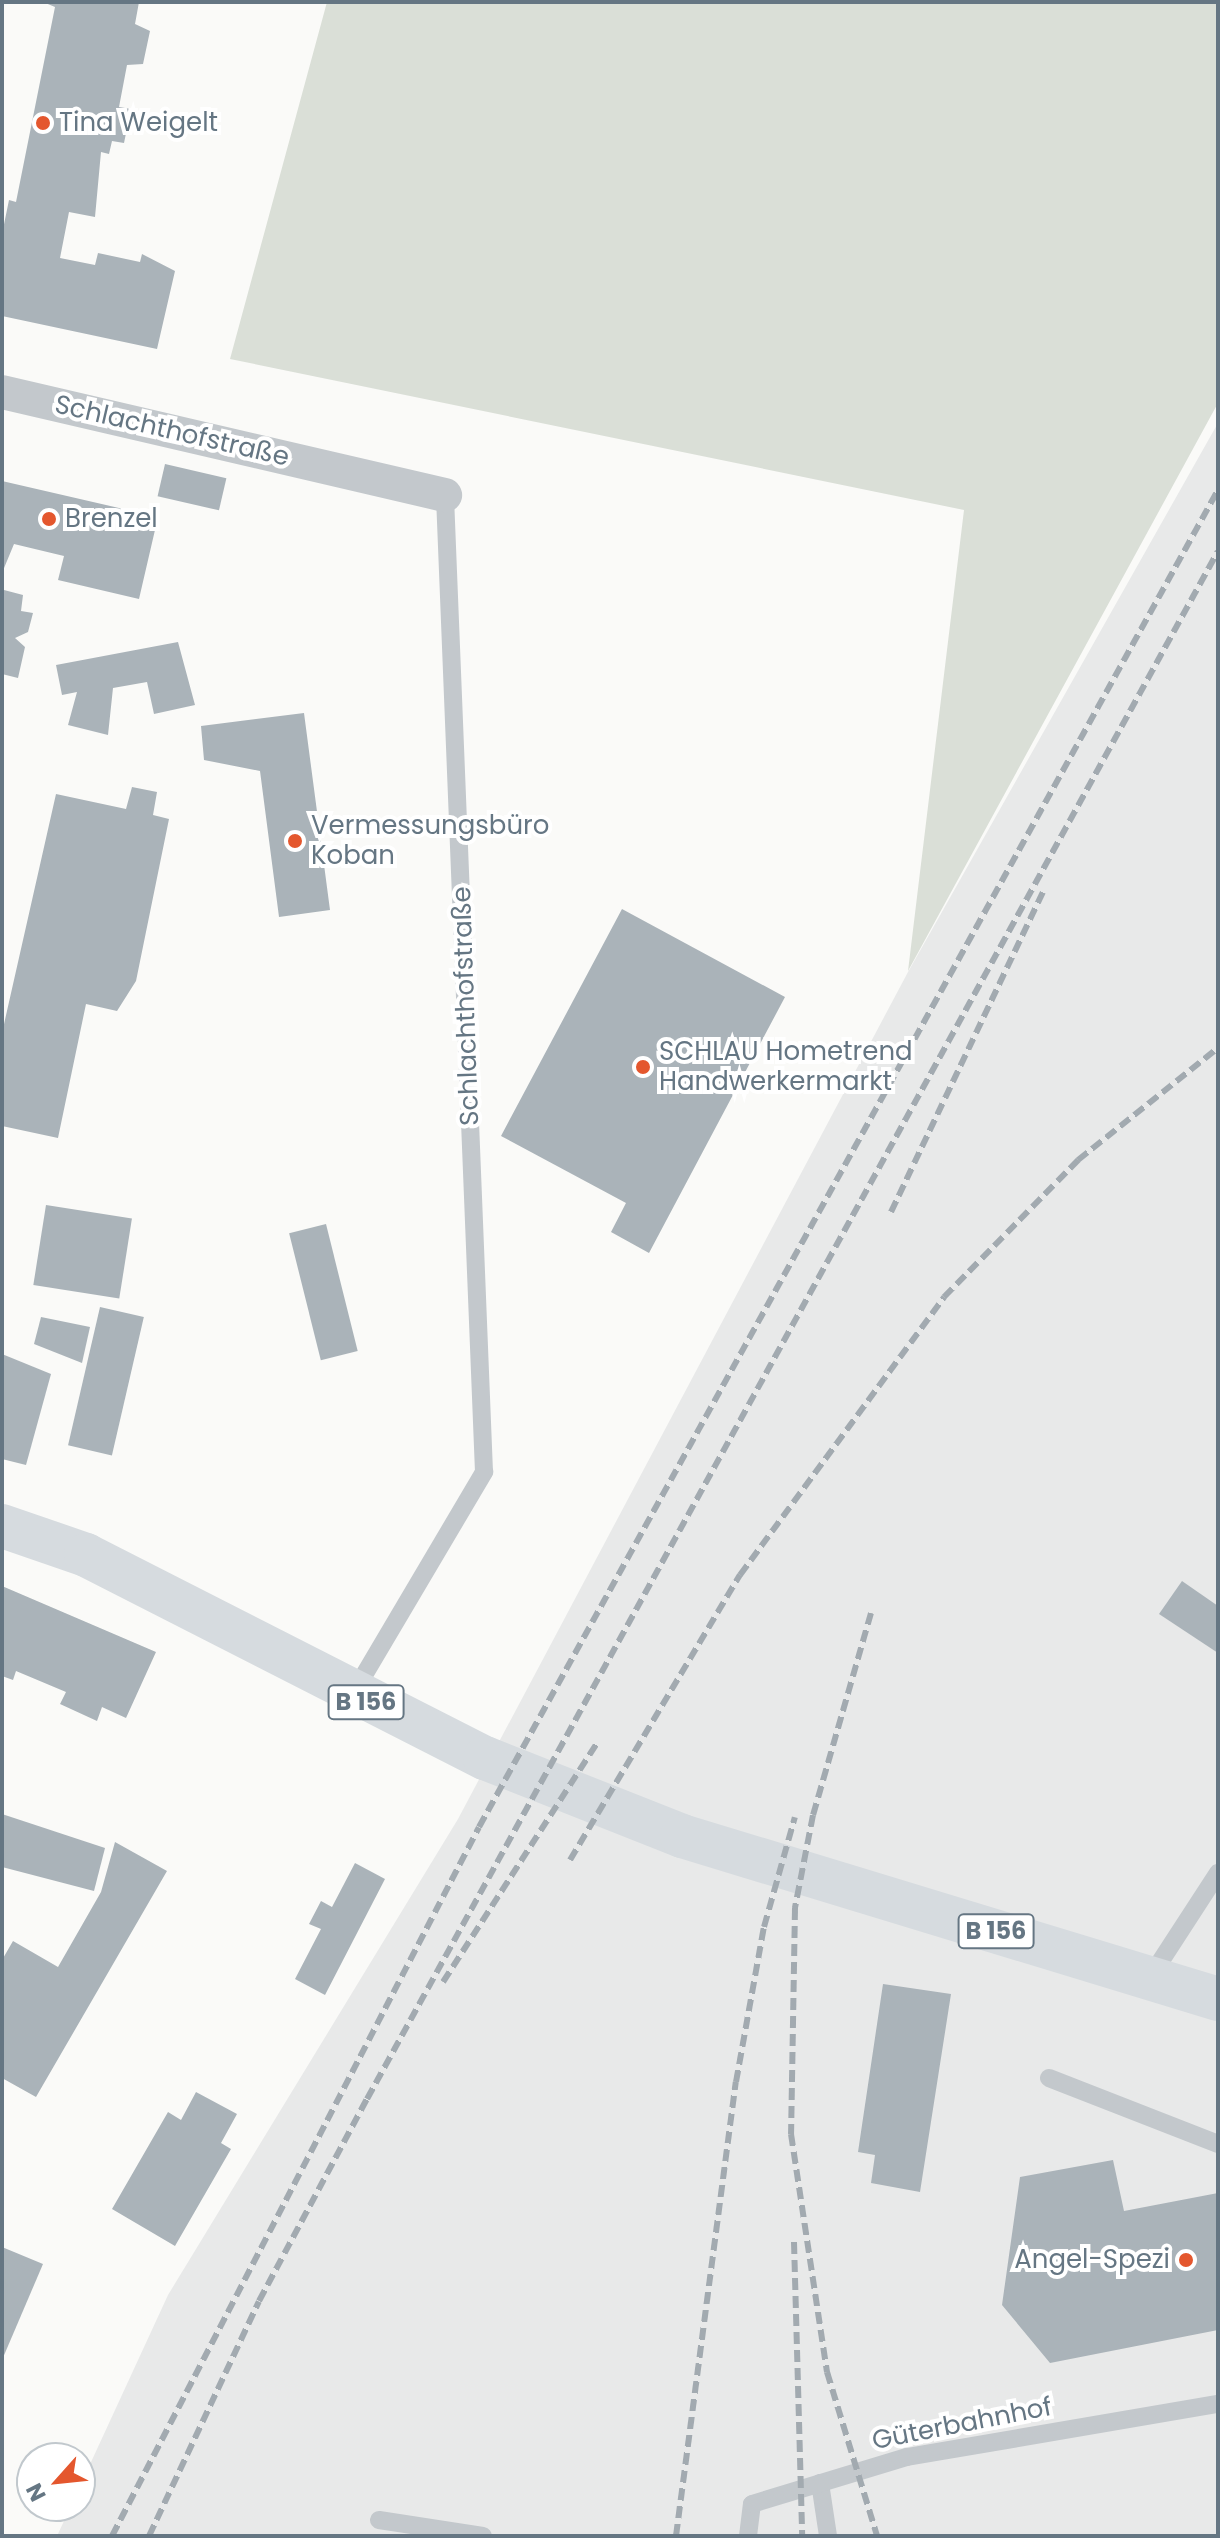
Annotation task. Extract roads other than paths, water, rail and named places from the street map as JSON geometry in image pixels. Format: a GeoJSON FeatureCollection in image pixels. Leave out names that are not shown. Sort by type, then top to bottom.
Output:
{"type":"FeatureCollection","features":[{"type":"Feature","properties":{"kind":"main road","name":"B 156"},"geometry":{"type":"LineString","coordinates":[[2,1526],[86,1555],[250,1639],[352,1696],[682,1836],[1151,1976],[1218,1999]]}},
{"type":"Feature","properties":{"kind":"street","name":"Schlachthofstraße"},"geometry":{"type":"LineString","coordinates":[[2,392],[445,495]]}},
{"type":"Feature","properties":{"kind":"lane","name":"Schlachthofstraße"},"geometry":{"type":"LineString","coordinates":[[352,1696],[484,1472],[445,495]]}},
{"type":"Feature","properties":{"kind":"lane"},"geometry":{"type":"LineString","coordinates":[[1151,1976],[1218,1873]]}},
{"type":"Feature","properties":{"kind":"lane"},"geometry":{"type":"LineString","coordinates":[[1049,2078],[1218,2144]]}},
{"type":"Feature","properties":{"kind":"lane","name":"Güterbahnhof"},"geometry":{"type":"LineString","coordinates":[[748,2536],[752,2504],[907,2457],[1218,2404]]}},
{"type":"Feature","properties":{"kind":"lane"},"geometry":{"type":"LineString","coordinates":[[820,2483],[828,2536]]}},
{"type":"Feature","properties":{"kind":"lane"},"geometry":{"type":"LineString","coordinates":[[379,2520],[483,2536]]}},
{"type":"Feature","properties":{"kind":"railway"},"geometry":{"type":"LineString","coordinates":[[112,2536],[479,1827],[1218,490]]}},
{"type":"Feature","properties":{"kind":"railway"},"geometry":{"type":"LineString","coordinates":[[149,2536],[259,2301],[367,2099],[1218,551]]}},
{"type":"Feature","properties":{"kind":"railway"},"geometry":{"type":"LineString","coordinates":[[891,1212],[1043,892]]}},
{"type":"Feature","properties":{"kind":"railway"},"geometry":{"type":"LineString","coordinates":[[570,1860],[740,1575],[944,1297],[1078,1160],[1218,1048]]}},
{"type":"Feature","properties":{"kind":"railway"},"geometry":{"type":"LineString","coordinates":[[871,1613],[813,1815],[795,1908],[791,2134],[827,2372],[877,2536]]}},
{"type":"Feature","properties":{"kind":"railway"},"geometry":{"type":"LineString","coordinates":[[443,1982],[597,1743]]}},
{"type":"Feature","properties":{"kind":"railway"},"geometry":{"type":"LineString","coordinates":[[676,2536],[736,2082],[764,1927],[795,1817]]}},
{"type":"Feature","properties":{"kind":"railway"},"geometry":{"type":"LineString","coordinates":[[794,2242],[802,2536]]}},
{"type":"Feature","properties":{"kind":"place","name":"Tina Weigelt"},"geometry":{"type":"Point","coordinates":[43,123]}},
{"type":"Feature","properties":{"kind":"place","name":"Brenzel"},"geometry":{"type":"Point","coordinates":[49,519]}},
{"type":"Feature","properties":{"kind":"place","name":"Vermessungsbüro Koban"},"geometry":{"type":"Point","coordinates":[295,841]}},
{"type":"Feature","properties":{"kind":"place","name":"SCHLAU Hometrend Handwerkermarkt"},"geometry":{"type":"Point","coordinates":[643,1067]}},
{"type":"Feature","properties":{"kind":"place","name":"Angel-Spezi"},"geometry":{"type":"Point","coordinates":[1186,2260]}}]}
